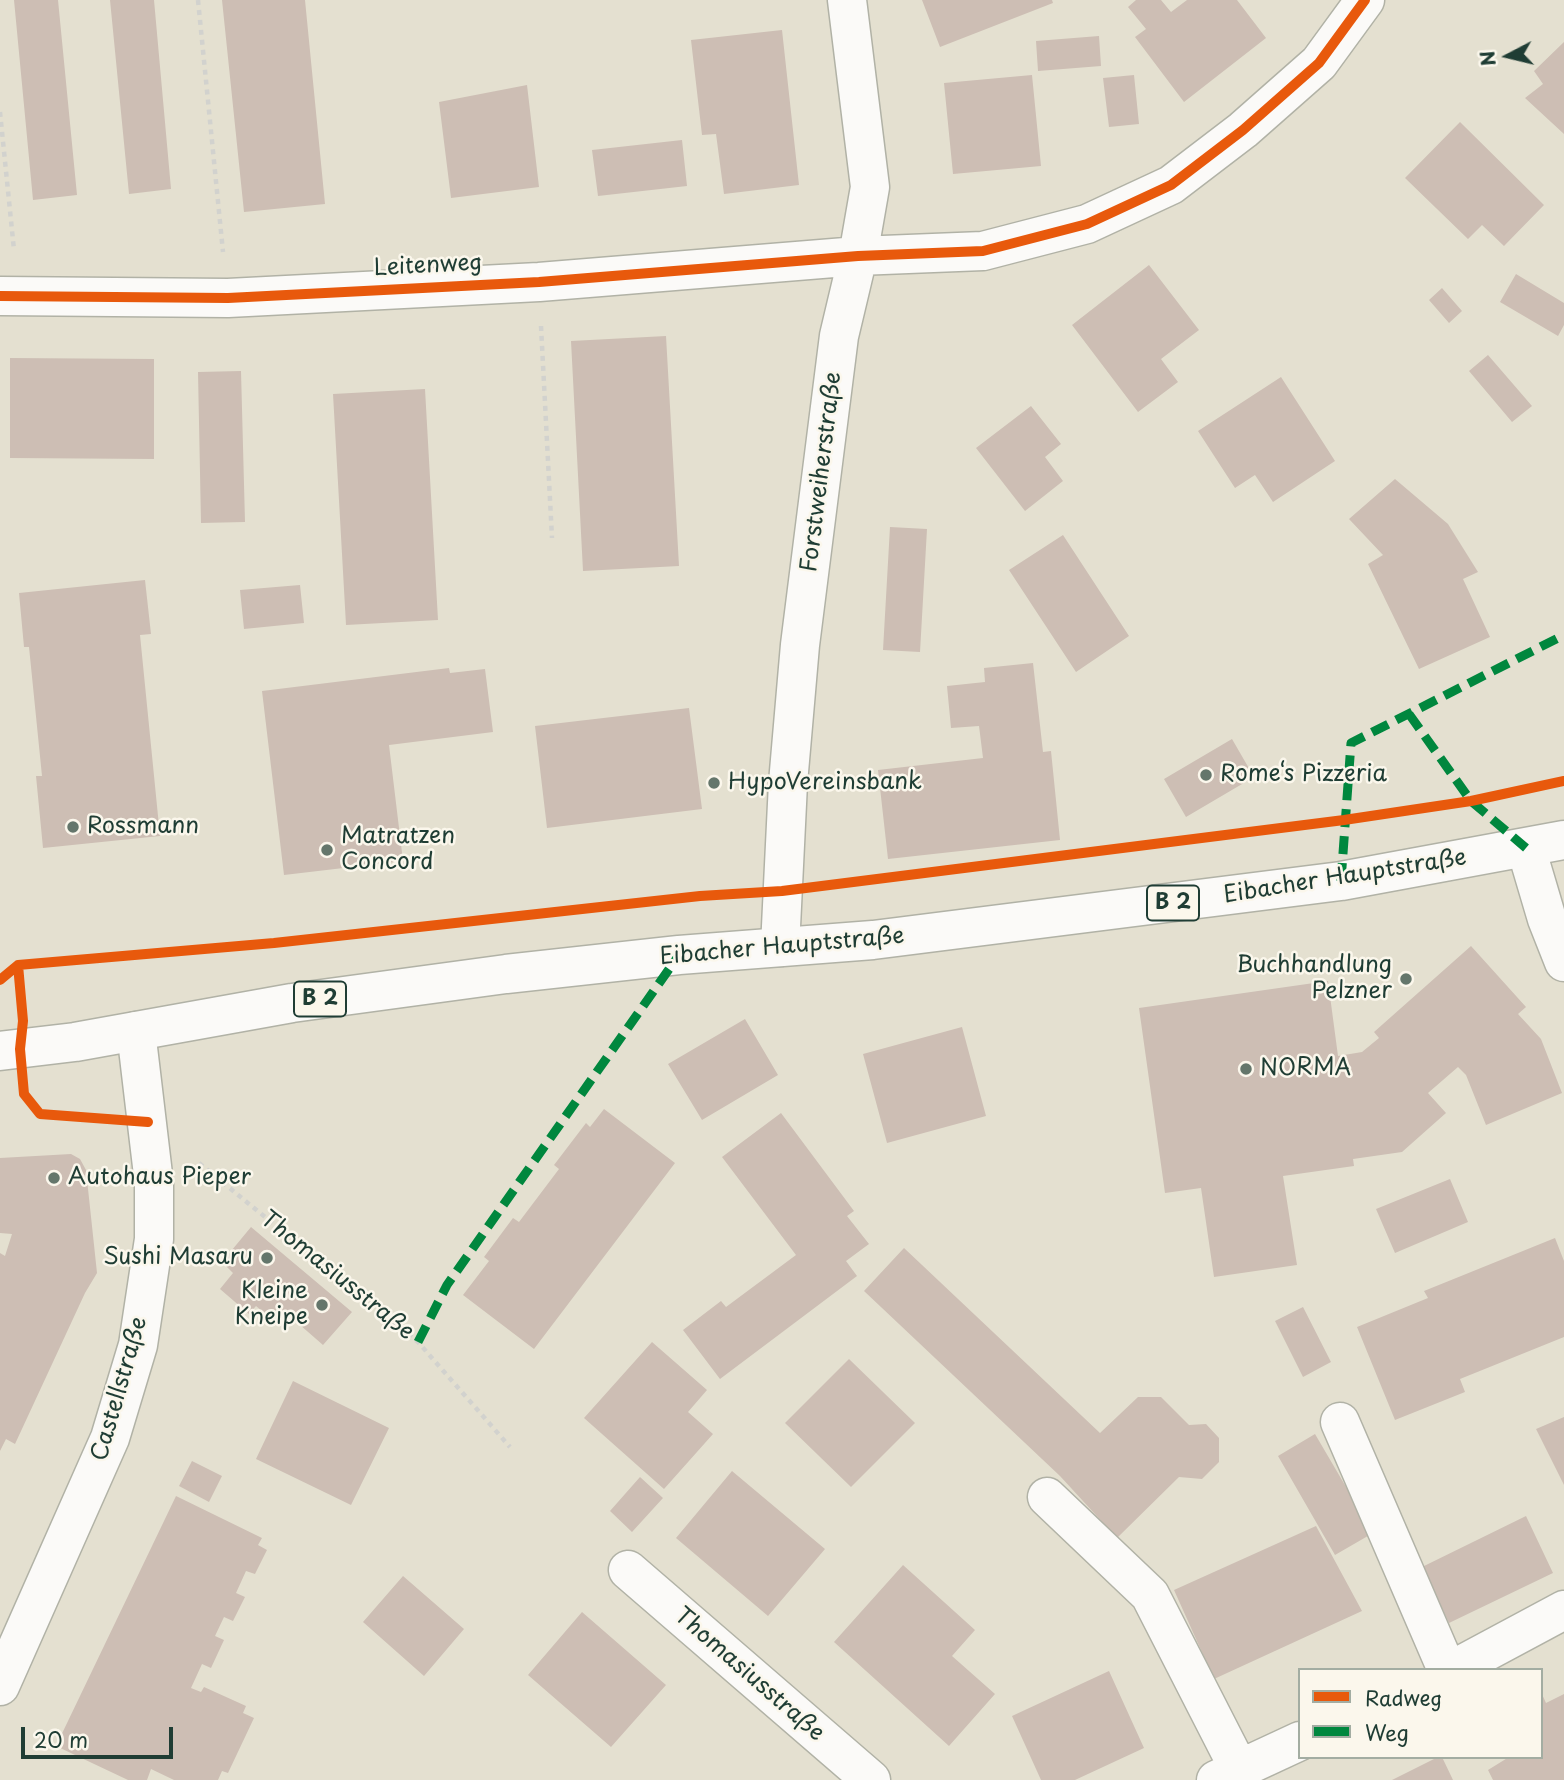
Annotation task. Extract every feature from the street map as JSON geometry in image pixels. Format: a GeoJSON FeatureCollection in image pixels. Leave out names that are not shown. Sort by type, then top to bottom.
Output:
{"type":"FeatureCollection","features":[{"type":"Feature","properties":{"kind":"street","name":"Forstweiherstraße"},"geometry":{"type":"LineString","coordinates":[[780,947],[788,783],[800,645],[839,336],[858,256],[870,187],[847,0]]}},
{"type":"Feature","properties":{"kind":"street","name":"Leitenweg"},"geometry":{"type":"LineString","coordinates":[[9,296],[228,298],[539,282],[858,256],[983,251],[1087,224],[1171,185],[1243,130],[1319,63],[1365,0]]}},
{"type":"Feature","properties":{"kind":"street","name":"Eibacher Hauptstraße"},"geometry":{"type":"LineString","coordinates":[[0,1051],[136,1031],[292,1003],[466,979],[679,955],[873,940],[1341,881],[1564,840]]}},
{"type":"Feature","properties":{"kind":"street"},"geometry":{"type":"LineString","coordinates":[[1525,848],[1547,919],[1564,962]]}},
{"type":"Feature","properties":{"kind":"street","name":"Castellstraße"},"geometry":{"type":"LineString","coordinates":[[0,1686],[110,1438],[138,1345],[154,1239],[154,1183],[136,1031]]}},
{"type":"Feature","properties":{"kind":"street"},"geometry":{"type":"LineString","coordinates":[[1340,1422],[1446,1668]]}},
{"type":"Feature","properties":{"kind":"street"},"geometry":{"type":"LineString","coordinates":[[1047,1497],[1150,1595],[1227,1775],[1298,1742]]}},
{"type":"Feature","properties":{"kind":"street","name":"Thomasiusstraße"},"geometry":{"type":"LineString","coordinates":[[628,1570],[871,1780]]}},
{"type":"Feature","properties":{"kind":"street"},"geometry":{"type":"LineString","coordinates":[[1456,1668],[1564,1610]]}},
{"type":"Feature","properties":{"kind":"path"},"geometry":{"type":"LineString","coordinates":[[198,0],[228,298]]}},
{"type":"Feature","properties":{"kind":"path"},"geometry":{"type":"LineString","coordinates":[[0,112],[9,296]]}},
{"type":"Feature","properties":{"kind":"path"},"geometry":{"type":"LineString","coordinates":[[539,282],[552,538]]}},
{"type":"Feature","properties":{"kind":"path"},"geometry":{"type":"LineString","coordinates":[[18,965],[22,1010]]}},
{"type":"Feature","properties":{"kind":"path"},"geometry":{"type":"LineString","coordinates":[[24,1094],[40,1114],[107,1118]]}},
{"type":"Feature","properties":{"kind":"building"},"geometry":{"type":"Polygon","coordinates":[[[14,0],[58,0],[77,195],[33,200],[14,0]]]}},
{"type":"Feature","properties":{"kind":"building"},"geometry":{"type":"Polygon","coordinates":[[[110,0],[154,0],[171,189],[129,194],[110,0]]]}},
{"type":"Feature","properties":{"kind":"building"},"geometry":{"type":"Polygon","coordinates":[[[222,0],[305,0],[325,204],[244,212],[222,0]]]}},
{"type":"Feature","properties":{"kind":"building"},"geometry":{"type":"Polygon","coordinates":[[[922,0],[1052,0],[1053,3],[940,47],[922,0]]]}},
{"type":"Feature","properties":{"kind":"building"},"geometry":{"type":"Polygon","coordinates":[[[1136,0],[1161,0],[1171,12],[1187,0],[1237,0],[1266,38],[1184,102],[1135,37],[1146,29],[1128,7],[1136,0]]]}},
{"type":"Feature","properties":{"kind":"building"},"geometry":{"type":"Polygon","coordinates":[[[782,30],[799,185],[724,194],[716,134],[702,135],[691,40],[782,30]]]}},
{"type":"Feature","properties":{"kind":"building"},"geometry":{"type":"Polygon","coordinates":[[[1099,36],[1101,66],[1038,71],[1036,41],[1099,36]]]}},
{"type":"Feature","properties":{"kind":"building"},"geometry":{"type":"Polygon","coordinates":[[[1564,42],[1564,134],[1525,98],[1543,84],[1534,71],[1564,42]]]}},
{"type":"Feature","properties":{"kind":"building"},"geometry":{"type":"Polygon","coordinates":[[[1032,75],[1041,166],[953,174],[944,83],[1032,75]]]}},
{"type":"Feature","properties":{"kind":"building"},"geometry":{"type":"Polygon","coordinates":[[[1134,75],[1139,124],[1109,127],[1103,78],[1134,75]]]}},
{"type":"Feature","properties":{"kind":"building"},"geometry":{"type":"Polygon","coordinates":[[[527,85],[539,187],[451,198],[439,102],[527,85]]]}},
{"type":"Feature","properties":{"kind":"building"},"geometry":{"type":"Polygon","coordinates":[[[1460,122],[1544,205],[1504,246],[1482,225],[1468,239],[1405,178],[1460,122]]]}},
{"type":"Feature","properties":{"kind":"building"},"geometry":{"type":"Polygon","coordinates":[[[682,140],[687,186],[598,196],[592,150],[682,140]]]}},
{"type":"Feature","properties":{"kind":"building"},"geometry":{"type":"Polygon","coordinates":[[[1149,265],[1199,330],[1161,359],[1178,382],[1138,412],[1072,325],[1149,265]]]}},
{"type":"Feature","properties":{"kind":"building"},"geometry":{"type":"Polygon","coordinates":[[[1516,274],[1564,303],[1564,325],[1558,336],[1500,302],[1516,274]]]}},
{"type":"Feature","properties":{"kind":"building"},"geometry":{"type":"Polygon","coordinates":[[[1442,288],[1462,311],[1449,323],[1429,300],[1442,288]]]}},
{"type":"Feature","properties":{"kind":"building"},"geometry":{"type":"Polygon","coordinates":[[[666,336],[679,566],[583,571],[571,341],[666,336]]]}},
{"type":"Feature","properties":{"kind":"building"},"geometry":{"type":"Polygon","coordinates":[[[1488,355],[1532,406],[1512,422],[1469,371],[1488,355]]]}},
{"type":"Feature","properties":{"kind":"building"},"geometry":{"type":"Polygon","coordinates":[[[10,358],[154,359],[154,459],[10,458],[10,358]]]}},
{"type":"Feature","properties":{"kind":"building"},"geometry":{"type":"Polygon","coordinates":[[[241,371],[245,522],[201,523],[198,372],[241,371]]]}},
{"type":"Feature","properties":{"kind":"building"},"geometry":{"type":"Polygon","coordinates":[[[1281,377],[1335,461],[1273,502],[1255,475],[1235,488],[1198,431],[1281,377]]]}},
{"type":"Feature","properties":{"kind":"building"},"geometry":{"type":"Polygon","coordinates":[[[425,389],[438,620],[346,625],[333,394],[425,389]]]}},
{"type":"Feature","properties":{"kind":"building"},"geometry":{"type":"Polygon","coordinates":[[[1031,406],[1061,444],[1045,457],[1063,481],[1025,511],[976,448],[1031,406]]]}},
{"type":"Feature","properties":{"kind":"building"},"geometry":{"type":"Polygon","coordinates":[[[1395,479],[1448,524],[1478,572],[1463,579],[1490,637],[1419,669],[1368,564],[1383,555],[1349,519],[1395,479]]]}},
{"type":"Feature","properties":{"kind":"building"},"geometry":{"type":"Polygon","coordinates":[[[890,527],[927,529],[920,652],[883,650],[890,527]]]}},
{"type":"Feature","properties":{"kind":"building"},"geometry":{"type":"Polygon","coordinates":[[[1063,535],[1129,636],[1076,672],[1009,570],[1063,535]]]}},
{"type":"Feature","properties":{"kind":"building"},"geometry":{"type":"Polygon","coordinates":[[[145,580],[151,634],[140,635],[160,836],[43,848],[36,776],[42,776],[29,647],[24,647],[19,593],[145,580]]]}},
{"type":"Feature","properties":{"kind":"building"},"geometry":{"type":"Polygon","coordinates":[[[300,585],[304,623],[244,629],[240,590],[300,585]]]}},
{"type":"Feature","properties":{"kind":"building"},"geometry":{"type":"Polygon","coordinates":[[[1033,663],[1043,752],[1051,751],[1060,840],[888,859],[878,770],[983,758],[979,726],[951,728],[947,686],[985,682],[984,668],[1033,663]]]}},
{"type":"Feature","properties":{"kind":"building"},"geometry":{"type":"Polygon","coordinates":[[[449,668],[450,673],[485,669],[493,732],[389,745],[403,861],[284,875],[262,691],[449,668]]]}},
{"type":"Feature","properties":{"kind":"building"},"geometry":{"type":"Polygon","coordinates":[[[689,708],[702,809],[547,828],[535,726],[689,708]]]}},
{"type":"Feature","properties":{"kind":"building"},"geometry":{"type":"Polygon","coordinates":[[[1232,739],[1254,777],[1186,817],[1164,779],[1232,739]]]}},
{"type":"Feature","properties":{"kind":"building"},"geometry":{"type":"Polygon","coordinates":[[[1471,946],[1526,1007],[1518,1014],[1541,1039],[1562,1093],[1486,1125],[1466,1075],[1458,1067],[1428,1093],[1446,1113],[1402,1152],[1353,1159],[1354,1166],[1283,1176],[1297,1265],[1214,1277],[1201,1188],[1165,1193],[1139,1008],[1328,981],[1338,1056],[1362,1052],[1379,1038],[1374,1032],[1471,946]]]}},
{"type":"Feature","properties":{"kind":"building"},"geometry":{"type":"Polygon","coordinates":[[[745,1019],[778,1075],[702,1120],[668,1064],[745,1019]]]}},
{"type":"Feature","properties":{"kind":"building"},"geometry":{"type":"Polygon","coordinates":[[[962,1027],[986,1116],[887,1143],[863,1054],[962,1027]]]}},
{"type":"Feature","properties":{"kind":"building"},"geometry":{"type":"Polygon","coordinates":[[[604,1109],[675,1163],[534,1349],[463,1295],[489,1261],[484,1257],[513,1218],[519,1222],[559,1169],[554,1165],[586,1123],[590,1127],[604,1109]]]}},
{"type":"Feature","properties":{"kind":"building"},"geometry":{"type":"Polygon","coordinates":[[[781,1113],[854,1211],[847,1216],[869,1244],[846,1261],[857,1276],[720,1379],[683,1330],[721,1301],[726,1307],[796,1255],[722,1157],[781,1113]]]}},
{"type":"Feature","properties":{"kind":"building"},"geometry":{"type":"Polygon","coordinates":[[[71,1154],[80,1159],[86,1170],[97,1273],[85,1293],[15,1444],[6,1439],[0,1451],[0,1253],[5,1256],[12,1234],[0,1233],[0,1158],[71,1154]]]}},
{"type":"Feature","properties":{"kind":"building"},"geometry":{"type":"Polygon","coordinates":[[[1450,1179],[1468,1222],[1395,1253],[1376,1209],[1450,1179]]]}},
{"type":"Feature","properties":{"kind":"building"},"geometry":{"type":"Polygon","coordinates":[[[251,1227],[352,1312],[323,1345],[284,1311],[275,1322],[256,1306],[249,1314],[220,1289],[233,1273],[222,1262],[251,1227]]]}},
{"type":"Feature","properties":{"kind":"building"},"geometry":{"type":"Polygon","coordinates":[[[1555,1238],[1564,1261],[1564,1337],[1460,1379],[1465,1392],[1395,1420],[1357,1327],[1428,1298],[1424,1291],[1555,1238]]]}},
{"type":"Feature","properties":{"kind":"building"},"geometry":{"type":"Polygon","coordinates":[[[904,1248],[1100,1433],[1138,1397],[1161,1397],[1189,1425],[1206,1424],[1219,1438],[1219,1462],[1202,1479],[1179,1477],[1117,1538],[1060,1476],[864,1291],[904,1248]]]}},
{"type":"Feature","properties":{"kind":"building"},"geometry":{"type":"Polygon","coordinates":[[[1303,1307],[1331,1362],[1303,1377],[1275,1321],[1303,1307]]]}},
{"type":"Feature","properties":{"kind":"building"},"geometry":{"type":"Polygon","coordinates":[[[652,1342],[707,1390],[688,1412],[713,1434],[664,1489],[584,1418],[652,1342]]]}},
{"type":"Feature","properties":{"kind":"building"},"geometry":{"type":"Polygon","coordinates":[[[849,1359],[915,1423],[851,1487],[785,1423],[849,1359]]]}},
{"type":"Feature","properties":{"kind":"building"},"geometry":{"type":"Polygon","coordinates":[[[293,1381],[389,1428],[351,1505],[256,1459],[293,1381]]]}},
{"type":"Feature","properties":{"kind":"building"},"geometry":{"type":"Polygon","coordinates":[[[1564,1417],[1564,1485],[1536,1429],[1564,1417]]]}},
{"type":"Feature","properties":{"kind":"building"},"geometry":{"type":"Polygon","coordinates":[[[1315,1434],[1373,1533],[1335,1555],[1278,1456],[1315,1434]]]}},
{"type":"Feature","properties":{"kind":"building"},"geometry":{"type":"Polygon","coordinates":[[[192,1461],[222,1476],[209,1502],[179,1486],[192,1461]]]}},
{"type":"Feature","properties":{"kind":"building"},"geometry":{"type":"Polygon","coordinates":[[[732,1471],[825,1549],[768,1616],[676,1538],[732,1471]]]}},
{"type":"Feature","properties":{"kind":"building"},"geometry":{"type":"Polygon","coordinates":[[[640,1477],[663,1498],[632,1532],[610,1511],[640,1477]]]}},
{"type":"Feature","properties":{"kind":"building"},"geometry":{"type":"Polygon","coordinates":[[[176,1496],[262,1538],[258,1545],[267,1550],[255,1574],[246,1571],[236,1593],[245,1597],[233,1621],[224,1617],[215,1636],[224,1640],[211,1668],[202,1664],[191,1688],[201,1692],[204,1687],[246,1706],[243,1713],[254,1718],[228,1773],[222,1771],[218,1780],[174,1780],[151,1769],[147,1780],[128,1780],[56,1746],[176,1496]]]}},
{"type":"Feature","properties":{"kind":"building"},"geometry":{"type":"Polygon","coordinates":[[[1526,1516],[1553,1573],[1449,1623],[1422,1567],[1526,1516]]]}},
{"type":"Feature","properties":{"kind":"building"},"geometry":{"type":"Polygon","coordinates":[[[1316,1526],[1362,1611],[1214,1679],[1174,1590],[1316,1526]]]}},
{"type":"Feature","properties":{"kind":"building"},"geometry":{"type":"Polygon","coordinates":[[[903,1565],[975,1630],[952,1656],[995,1694],[949,1746],[834,1642],[903,1565]]]}},
{"type":"Feature","properties":{"kind":"building"},"geometry":{"type":"Polygon","coordinates":[[[403,1576],[464,1629],[424,1676],[363,1622],[403,1576]]]}},
{"type":"Feature","properties":{"kind":"building"},"geometry":{"type":"Polygon","coordinates":[[[582,1612],[666,1685],[611,1747],[528,1675],[582,1612]]]}},
{"type":"Feature","properties":{"kind":"building"},"geometry":{"type":"Polygon","coordinates":[[[1109,1671],[1144,1748],[1075,1780],[1041,1780],[1012,1716],[1109,1671]]]}},
{"type":"Feature","properties":{"kind":"building"},"geometry":{"type":"Polygon","coordinates":[[[1564,1694],[1564,1780],[1493,1780],[1488,1770],[1506,1759],[1543,1759],[1543,1696],[1546,1703],[1564,1694]]]}},
{"type":"Feature","properties":{"kind":"building"},"geometry":{"type":"Polygon","coordinates":[[[1434,1759],[1443,1759],[1453,1780],[1392,1780],[1434,1759]]]}},
{"type":"Feature","properties":{"kind":"marked path"},"geometry":{"type":"LineString","coordinates":[[1341,881],[1351,743],[1564,635]]}},
{"type":"Feature","properties":{"kind":"marked path"},"geometry":{"type":"LineString","coordinates":[[1409,714],[1471,801],[1526,848]]}},
{"type":"Feature","properties":{"kind":"marked path"},"geometry":{"type":"LineString","coordinates":[[418,1342],[447,1285],[679,955]]}},
{"type":"Feature","properties":{"kind":"cycle path"},"geometry":{"type":"LineString","coordinates":[[0,296],[228,298],[539,282],[858,256],[983,251],[1087,224],[1171,185],[1243,130],[1319,63],[1365,0]]}},
{"type":"Feature","properties":{"kind":"cycle path"},"geometry":{"type":"LineString","coordinates":[[0,980],[18,965],[274,943],[700,896],[782,891],[1344,820],[1471,801],[1564,781]]}},
{"type":"Feature","properties":{"kind":"cycle path"},"geometry":{"type":"LineString","coordinates":[[18,965],[23,1021],[20,1049],[24,1094],[40,1114],[148,1122]]}},
{"type":"Feature","properties":{"kind":"place","name":"Rome‘s Pizzeria"},"geometry":{"type":"Point","coordinates":[1206,775]}},
{"type":"Feature","properties":{"kind":"place","name":"HypoVereinsbank"},"geometry":{"type":"Point","coordinates":[714,783]}},
{"type":"Feature","properties":{"kind":"place","name":"Rossmann"},"geometry":{"type":"Point","coordinates":[73,827]}},
{"type":"Feature","properties":{"kind":"place","name":"Matratzen Concord"},"geometry":{"type":"Point","coordinates":[327,850]}},
{"type":"Feature","properties":{"kind":"place","name":"Buchhandlung Pelzner"},"geometry":{"type":"Point","coordinates":[1406,979]}},
{"type":"Feature","properties":{"kind":"place","name":"NORMA"},"geometry":{"type":"Point","coordinates":[1246,1069]}},
{"type":"Feature","properties":{"kind":"place","name":"Autohaus Pieper"},"geometry":{"type":"Point","coordinates":[54,1178]}},
{"type":"Feature","properties":{"kind":"place","name":"Sushi Masaru"},"geometry":{"type":"Point","coordinates":[267,1258]}},
{"type":"Feature","properties":{"kind":"place","name":"Kleine Kneipe"},"geometry":{"type":"Point","coordinates":[322,1305]}}]}
